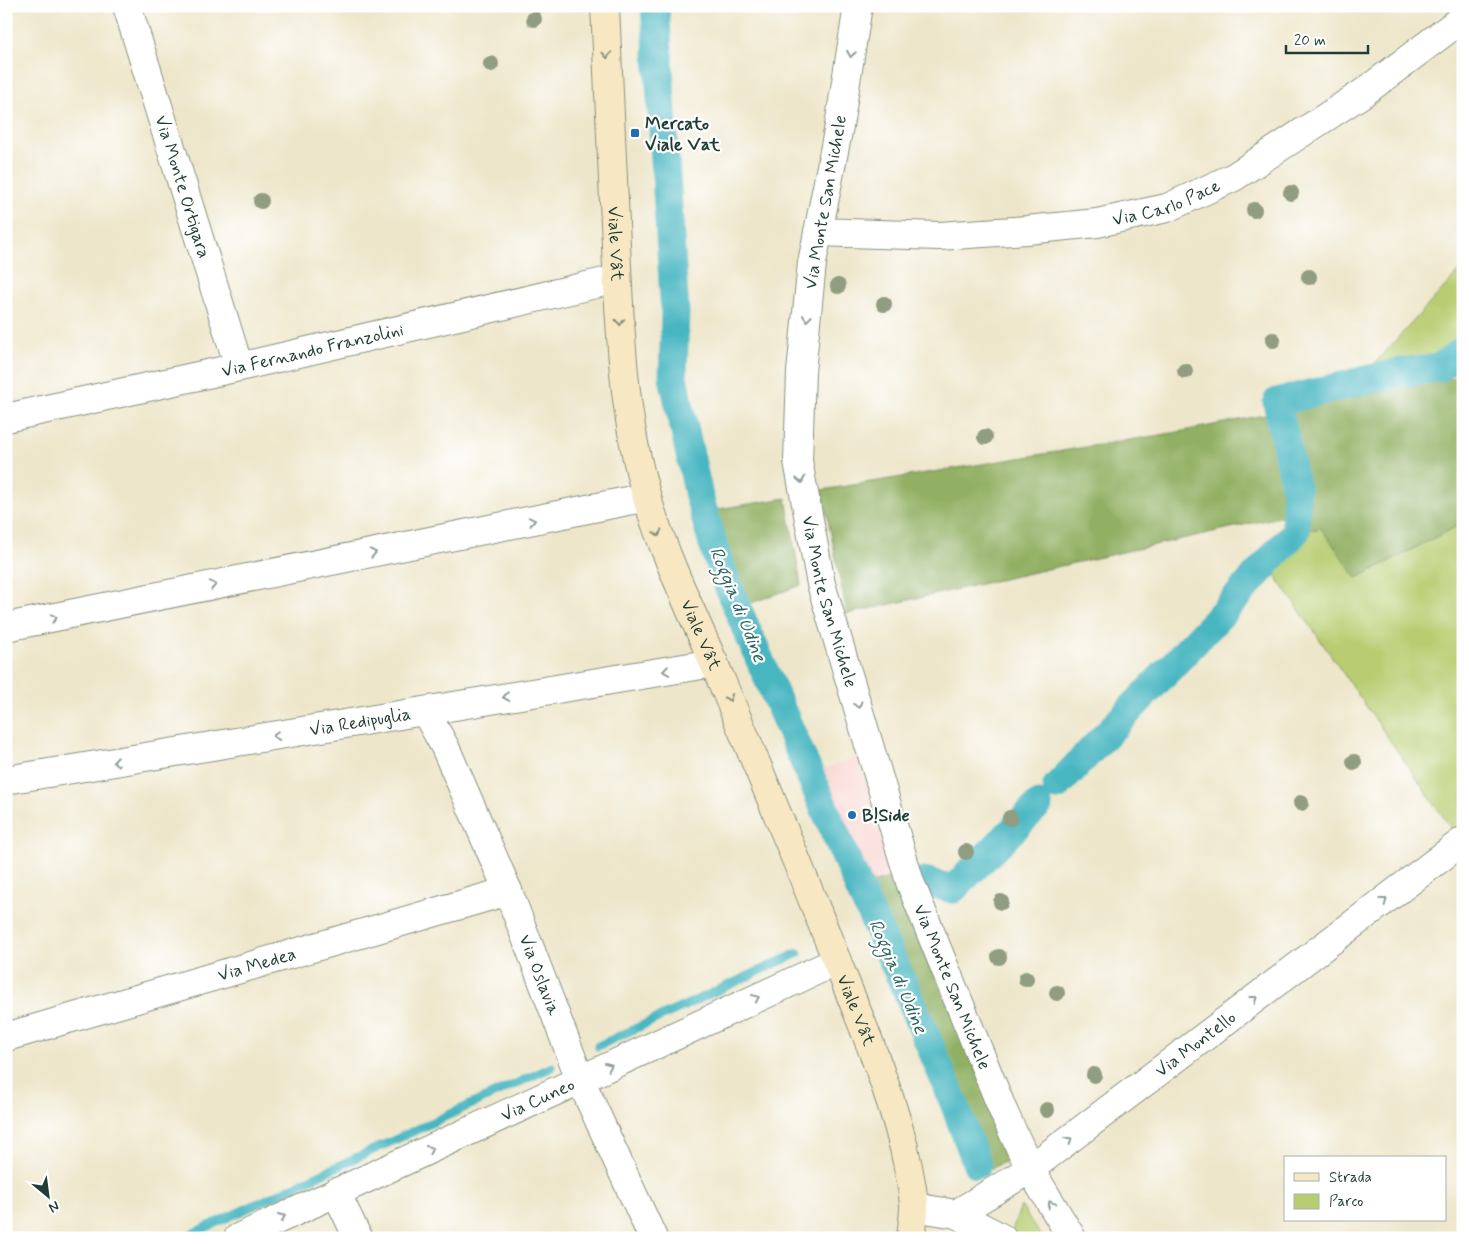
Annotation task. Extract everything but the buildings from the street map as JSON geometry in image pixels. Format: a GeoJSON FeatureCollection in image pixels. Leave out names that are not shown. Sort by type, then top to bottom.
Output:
{"type":"FeatureCollection","features":[{"type":"Feature","properties":{"kind":"main road","name":"Viale Vât"},"geometry":{"type":"LineString","coordinates":[[605,6],[622,352],[631,427],[647,497],[661,541],[714,663],[870,1042],[895,1113],[908,1166],[914,1207],[910,1238]]}},
{"type":"Feature","properties":{"kind":"street","name":"Via Monte Ortigara"},"geometry":{"type":"LineString","coordinates":[[127,6],[239,367]]}},
{"type":"Feature","properties":{"kind":"street","name":"Via Monte San Michele"},"geometry":{"type":"LineString","coordinates":[[858,6],[839,126],[812,263],[801,372],[798,461],[821,584],[910,882],[1004,1113],[1030,1169],[1072,1238]]}},
{"type":"Feature","properties":{"kind":"street","name":"Via Carlo Pace"},"geometry":{"type":"LineString","coordinates":[[818,232],[939,236],[1017,231],[1097,223],[1167,208],[1234,177],[1363,93],[1463,18]]}},
{"type":"Feature","properties":{"kind":"street","name":"Via Fernando Franzolini"},"geometry":{"type":"LineString","coordinates":[[6,418],[239,367],[617,279]]}},
{"type":"Feature","properties":{"kind":"street"},"geometry":{"type":"LineString","coordinates":[[6,627],[647,497]]}},
{"type":"Feature","properties":{"kind":"street","name":"Via Redipuglia"},"geometry":{"type":"LineString","coordinates":[[6,780],[714,663]]}},
{"type":"Feature","properties":{"kind":"street","name":"Via Oslavia"},"geometry":{"type":"LineString","coordinates":[[426,711],[445,747],[508,891],[580,1079],[653,1238]]}},
{"type":"Feature","properties":{"kind":"street","name":"Via Montello"},"geometry":{"type":"LineString","coordinates":[[956,1214],[1030,1169],[1463,841]]}},
{"type":"Feature","properties":{"kind":"street","name":"Via Medea"},"geometry":{"type":"LineString","coordinates":[[6,1037],[508,891]]}},
{"type":"Feature","properties":{"kind":"street","name":"Via Cuneo"},"geometry":{"type":"LineString","coordinates":[[238,1238],[837,961]]}},
{"type":"Feature","properties":{"kind":"street"},"geometry":{"type":"LineString","coordinates":[[336,1192],[358,1238]]}},
{"type":"Feature","properties":{"kind":"street"},"geometry":{"type":"LineString","coordinates":[[914,1207],[956,1214],[1002,1238]]}},
{"type":"Feature","properties":{"kind":"shaded area"},"geometry":{"type":"Polygon","coordinates":[[[859,756],[893,877],[871,883],[823,769],[859,756]]]}},
{"type":"Feature","properties":{"kind":"green space"},"geometry":{"type":"Polygon","coordinates":[[[1463,267],[1463,345],[1437,363],[1363,376],[1463,267]]]}},
{"type":"Feature","properties":{"kind":"green space"},"geometry":{"type":"Polygon","coordinates":[[[1463,376],[1463,523],[1357,578],[1321,528],[1304,531],[1302,512],[847,614],[822,490],[1178,432],[1463,376]]]}},
{"type":"Feature","properties":{"kind":"green space"},"geometry":{"type":"Polygon","coordinates":[[[786,498],[801,585],[746,605],[712,510],[786,498]]]}},
{"type":"Feature","properties":{"kind":"green space"},"geometry":{"type":"Polygon","coordinates":[[[1463,523],[1463,824],[1453,831],[1270,568],[1304,531],[1321,528],[1357,578],[1463,523]]]}},
{"type":"Feature","properties":{"kind":"green space"},"geometry":{"type":"Polygon","coordinates":[[[893,877],[1014,1157],[988,1170],[871,883],[893,877]]]}},
{"type":"Feature","properties":{"kind":"green space"},"geometry":{"type":"Polygon","coordinates":[[[1021,1206],[1042,1238],[1017,1238],[1011,1233],[1021,1206]]]}},
{"type":"Feature","properties":{"kind":"waterway","name":"Roggia di Udine"},"geometry":{"type":"LineString","coordinates":[[655,6],[675,313],[673,377],[699,496],[717,557],[732,596],[859,888],[911,1000],[977,1164]]}},
{"type":"Feature","properties":{"kind":"waterway"},"geometry":{"type":"LineString","coordinates":[[1057,786],[1214,622],[1296,531],[1296,489],[1277,402],[1402,372],[1439,368],[1463,350]]}},
{"type":"Feature","properties":{"kind":"waterway"},"geometry":{"type":"LineString","coordinates":[[924,881],[953,889],[1038,805]]}},
{"type":"Feature","properties":{"kind":"waterway"},"geometry":{"type":"LineString","coordinates":[[859,911],[867,906]]}},
{"type":"Feature","properties":{"kind":"waterway"},"geometry":{"type":"LineString","coordinates":[[598,1046],[798,953]]}},
{"type":"Feature","properties":{"kind":"waterway"},"geometry":{"type":"LineString","coordinates":[[183,1238],[552,1067]]}},
{"type":"Feature","properties":{"kind":"place","name":"Mercato Viale Vat"},"geometry":{"type":"Point","coordinates":[635,133]}},
{"type":"Feature","properties":{"kind":"place","name":"B!Side"},"geometry":{"type":"Point","coordinates":[852,815]}}]}
